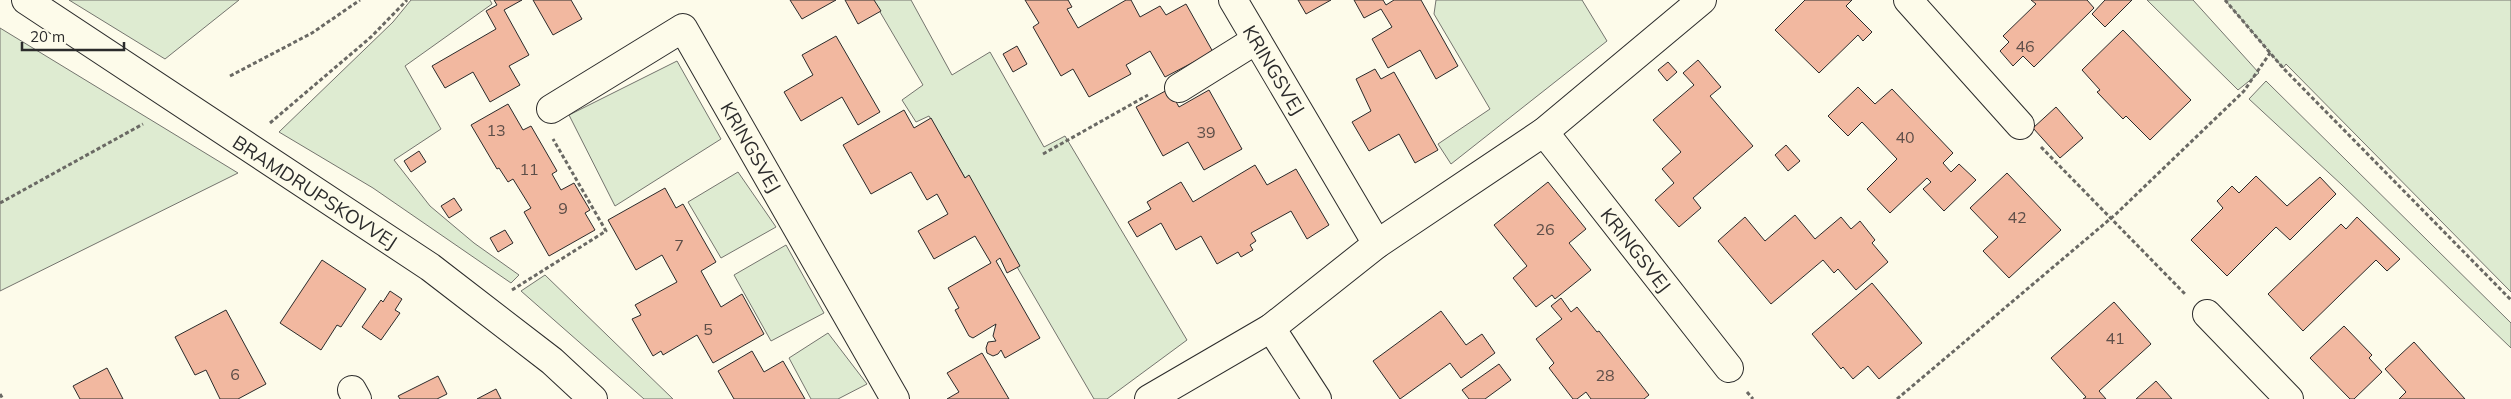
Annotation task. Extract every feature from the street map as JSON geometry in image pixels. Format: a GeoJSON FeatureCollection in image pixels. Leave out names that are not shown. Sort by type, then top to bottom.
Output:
{"type":"FeatureCollection","features":[{"type":"Feature","properties":{"kind":"street","name":"BRAMDRUPSKOVVEJ"},"geometry":{"type":"LineString","coordinates":[[26,0],[430,267],[552,361],[593,399]]}},
{"type":"Feature","properties":{"kind":"street","name":"KRINGSVEJ"},"geometry":{"type":"LineString","coordinates":[[1233,0],[1377,244]]}},
{"type":"Feature","properties":{"kind":"street"},"geometry":{"type":"LineString","coordinates":[[1149,399],[1271,328],[1377,244],[1544,132],[1702,0]]}},
{"type":"Feature","properties":{"kind":"street"},"geometry":{"type":"LineString","coordinates":[[1908,0],[2020,125]]}},
{"type":"Feature","properties":{"kind":"street","name":"KRINGSVEJ"},"geometry":{"type":"LineString","coordinates":[[551,109],[683,28],[895,399]]}},
{"type":"Feature","properties":{"kind":"street"},"geometry":{"type":"LineString","coordinates":[[1179,88],[1256,40]]}},
{"type":"Feature","properties":{"kind":"street","name":"KRINGSVEJ"},"geometry":{"type":"LineString","coordinates":[[1544,132],[1729,368]]}},
{"type":"Feature","properties":{"kind":"street"},"geometry":{"type":"LineString","coordinates":[[2207,314],[2288,399]]}},
{"type":"Feature","properties":{"kind":"street"},"geometry":{"type":"LineString","coordinates":[[1271,328],[1318,399]]}},
{"type":"Feature","properties":{"kind":"path"},"geometry":{"type":"LineString","coordinates":[[230,76],[312,33],[360,0]]}},
{"type":"Feature","properties":{"kind":"path"},"geometry":{"type":"LineString","coordinates":[[244,145],[371,37],[407,0]]}},
{"type":"Feature","properties":{"kind":"path"},"geometry":{"type":"LineString","coordinates":[[2225,0],[2270,53],[2511,300]]}},
{"type":"Feature","properties":{"kind":"path"},"geometry":{"type":"LineString","coordinates":[[1897,399],[2111,218],[2244,91],[2270,53]]}},
{"type":"Feature","properties":{"kind":"path"},"geometry":{"type":"LineString","coordinates":[[1043,154],[1164,86],[1179,88]]}},
{"type":"Feature","properties":{"kind":"path"},"geometry":{"type":"LineString","coordinates":[[484,308],[606,231],[538,114],[551,109]]}},
{"type":"Feature","properties":{"kind":"path"},"geometry":{"type":"LineString","coordinates":[[0,203],[143,124]]}},
{"type":"Feature","properties":{"kind":"path"},"geometry":{"type":"LineString","coordinates":[[2020,125],[2207,314]]}},
{"type":"Feature","properties":{"kind":"path"},"geometry":{"type":"LineString","coordinates":[[0,394],[2,399]]}},
{"type":"Feature","properties":{"kind":"green space"},"geometry":{"type":"Polygon","coordinates":[[[69,0],[239,0],[165,59],[69,0]]]}},
{"type":"Feature","properties":{"kind":"green space"},"geometry":{"type":"Polygon","coordinates":[[[411,0],[490,0],[492,4],[405,66],[441,129],[394,160],[430,206],[474,243],[519,275],[511,283],[373,188],[279,132],[393,22],[411,0]]]}},
{"type":"Feature","properties":{"kind":"green space"},"geometry":{"type":"Polygon","coordinates":[[[873,0],[911,0],[952,75],[990,52],[1044,147],[1065,136],[1187,340],[1107,399],[1094,399],[929,116],[916,122],[902,100],[923,85],[873,0]]]}},
{"type":"Feature","properties":{"kind":"green space"},"geometry":{"type":"Polygon","coordinates":[[[1436,0],[1582,0],[1607,41],[1451,164],[1438,144],[1490,109],[1434,14],[1436,0]]]}},
{"type":"Feature","properties":{"kind":"green space"},"geometry":{"type":"Polygon","coordinates":[[[2147,0],[2193,0],[2259,73],[2238,90],[2147,0]]]}},
{"type":"Feature","properties":{"kind":"green space"},"geometry":{"type":"Polygon","coordinates":[[[2225,0],[2511,0],[2511,292],[2286,64],[2283,68],[2225,0]]]}},
{"type":"Feature","properties":{"kind":"green space"},"geometry":{"type":"Polygon","coordinates":[[[0,28],[238,173],[0,291],[0,28]]]}},
{"type":"Feature","properties":{"kind":"green space"},"geometry":{"type":"Polygon","coordinates":[[[677,61],[721,139],[615,206],[569,115],[677,61]]]}},
{"type":"Feature","properties":{"kind":"green space"},"geometry":{"type":"Polygon","coordinates":[[[2266,81],[2511,323],[2511,348],[2342,185],[2249,99],[2266,81]]]}},
{"type":"Feature","properties":{"kind":"green space"},"geometry":{"type":"Polygon","coordinates":[[[738,172],[776,227],[721,258],[688,202],[738,172]]]}},
{"type":"Feature","properties":{"kind":"green space"},"geometry":{"type":"Polygon","coordinates":[[[786,245],[824,313],[771,341],[734,275],[786,245]]]}},
{"type":"Feature","properties":{"kind":"green space"},"geometry":{"type":"Polygon","coordinates":[[[545,275],[673,399],[644,399],[521,291],[545,275]]]}},
{"type":"Feature","properties":{"kind":"green space"},"geometry":{"type":"Polygon","coordinates":[[[828,333],[867,384],[838,399],[811,399],[789,358],[828,333]]]}},
{"type":"Feature","properties":{"kind":"building"},"geometry":{"type":"Polygon","coordinates":[[[494,0],[522,0],[504,10],[529,55],[509,66],[520,85],[490,102],[473,72],[445,88],[432,66],[496,29],[486,11],[497,5],[494,0]]]}},
{"type":"Feature","properties":{"kind":"building"},"geometry":{"type":"Polygon","coordinates":[[[533,0],[571,0],[582,19],[553,35],[533,0]]]}},
{"type":"Feature","properties":{"kind":"building"},"geometry":{"type":"Polygon","coordinates":[[[790,0],[836,0],[802,19],[790,0]]]}},
{"type":"Feature","properties":{"kind":"building"},"geometry":{"type":"Polygon","coordinates":[[[845,0],[874,0],[881,11],[858,24],[845,0]]]}},
{"type":"Feature","properties":{"kind":"building"},"geometry":{"type":"Polygon","coordinates":[[[1025,0],[1068,0],[1072,7],[1067,9],[1078,28],[1126,0],[1131,0],[1140,17],[1160,6],[1166,15],[1186,4],[1213,52],[1165,77],[1150,51],[1126,65],[1131,74],[1089,97],[1073,69],[1061,76],[1033,27],[1039,23],[1025,0]]]}},
{"type":"Feature","properties":{"kind":"building"},"geometry":{"type":"Polygon","coordinates":[[[1298,0],[1331,0],[1306,14],[1298,0]]]}},
{"type":"Feature","properties":{"kind":"building"},"geometry":{"type":"Polygon","coordinates":[[[1354,0],[1383,0],[1386,5],[1394,0],[1421,0],[1458,66],[1436,79],[1420,50],[1388,68],[1372,39],[1392,27],[1381,9],[1364,18],[1354,0]]]}},
{"type":"Feature","properties":{"kind":"building"},"geometry":{"type":"Polygon","coordinates":[[[1805,0],[1852,0],[1846,6],[1872,32],[1863,41],[1858,35],[1819,73],[1775,30],[1805,0]]]}},
{"type":"Feature","properties":{"kind":"building"},"geometry":{"type":"Polygon","coordinates":[[[2031,0],[2087,0],[2094,8],[2034,67],[2023,56],[2013,66],[2000,51],[2009,42],[2003,36],[2036,4],[2031,0]]]}},
{"type":"Feature","properties":{"kind":"building"},"geometry":{"type":"Polygon","coordinates":[[[2105,0],[2132,0],[2105,27],[2092,14],[2105,0]]]}},
{"type":"Feature","properties":{"kind":"building"},"geometry":{"type":"Polygon","coordinates":[[[2123,30],[2191,100],[2150,140],[2126,116],[2123,119],[2097,92],[2100,90],[2082,70],[2123,30]]]}},
{"type":"Feature","properties":{"kind":"building"},"geometry":{"type":"Polygon","coordinates":[[[836,36],[880,112],[858,125],[842,97],[801,121],[784,92],[813,75],[802,55],[836,36]]]}},
{"type":"Feature","properties":{"kind":"building"},"geometry":{"type":"Polygon","coordinates":[[[1017,46],[1027,64],[1013,72],[1003,54],[1017,46]]]}},
{"type":"Feature","properties":{"kind":"building"},"geometry":{"type":"Polygon","coordinates":[[[1698,60],[1721,87],[1710,96],[1753,146],[1693,198],[1701,208],[1679,227],[1655,200],[1674,183],[1662,169],[1681,152],[1653,120],[1694,85],[1683,73],[1698,60]]]}},
{"type":"Feature","properties":{"kind":"building"},"geometry":{"type":"Polygon","coordinates":[[[1668,62],[1677,72],[1667,81],[1658,70],[1668,62]]]}},
{"type":"Feature","properties":{"kind":"building"},"geometry":{"type":"Polygon","coordinates":[[[1375,69],[1381,79],[1394,72],[1438,150],[1415,163],[1399,134],[1369,151],[1352,122],[1371,111],[1356,79],[1375,69]]]}},
{"type":"Feature","properties":{"kind":"building"},"geometry":{"type":"Polygon","coordinates":[[[1858,87],[1875,104],[1892,89],[1953,153],[1943,163],[1951,172],[1959,164],[1976,180],[1944,211],[1923,189],[1931,182],[1927,178],[1890,213],[1867,189],[1897,159],[1862,122],[1848,136],[1828,116],[1858,87]]]}},
{"type":"Feature","properties":{"kind":"building"},"geometry":{"type":"Polygon","coordinates":[[[1169,89],[1179,107],[1209,90],[1242,149],[1204,170],[1188,142],[1163,156],[1136,107],[1169,89]]]}},
{"type":"Feature","properties":{"kind":"building"},"geometry":{"type":"Polygon","coordinates":[[[508,104],[523,130],[531,126],[557,171],[552,174],[561,190],[574,183],[590,210],[585,213],[595,230],[549,256],[524,212],[531,208],[513,179],[508,182],[499,168],[497,169],[471,125],[508,104]]]}},
{"type":"Feature","properties":{"kind":"building"},"geometry":{"type":"Polygon","coordinates":[[[2056,107],[2083,138],[2060,158],[2033,128],[2056,107]]]}},
{"type":"Feature","properties":{"kind":"building"},"geometry":{"type":"Polygon","coordinates":[[[904,110],[914,128],[931,118],[965,178],[969,175],[1020,266],[1007,273],[1000,258],[996,261],[1040,338],[1005,358],[1001,350],[993,356],[987,353],[988,342],[996,341],[993,336],[996,324],[973,338],[969,336],[955,310],[959,308],[948,288],[991,263],[975,236],[934,259],[918,231],[948,214],[937,194],[927,200],[911,172],[871,194],[843,145],[904,110]]]}},
{"type":"Feature","properties":{"kind":"building"},"geometry":{"type":"Polygon","coordinates":[[[1786,145],[1800,161],[1788,171],[1775,155],[1786,145]]]}},
{"type":"Feature","properties":{"kind":"building"},"geometry":{"type":"Polygon","coordinates":[[[419,151],[426,162],[411,172],[404,161],[419,151]]]}},
{"type":"Feature","properties":{"kind":"building"},"geometry":{"type":"Polygon","coordinates":[[[1255,165],[1267,185],[1296,169],[1329,225],[1307,239],[1291,211],[1251,233],[1256,241],[1250,245],[1253,250],[1241,257],[1238,252],[1217,264],[1201,236],[1176,250],[1161,223],[1137,237],[1128,222],[1151,209],[1147,202],[1181,182],[1193,202],[1255,165]]]}},
{"type":"Feature","properties":{"kind":"building"},"geometry":{"type":"Polygon","coordinates":[[[2007,173],[2061,230],[2009,278],[1983,251],[1998,237],[1970,208],[2007,173]]]}},
{"type":"Feature","properties":{"kind":"building"},"geometry":{"type":"Polygon","coordinates":[[[2256,176],[2287,206],[2320,177],[2336,194],[2290,240],[2276,227],[2227,276],[2191,240],[2223,208],[2217,201],[2232,186],[2239,193],[2256,176]]]}},
{"type":"Feature","properties":{"kind":"building"},"geometry":{"type":"Polygon","coordinates":[[[1548,182],[1586,229],[1569,243],[1591,270],[1555,299],[1552,295],[1536,307],[1513,278],[1527,266],[1494,225],[1548,182]]]}},
{"type":"Feature","properties":{"kind":"building"},"geometry":{"type":"Polygon","coordinates":[[[665,188],[676,208],[683,204],[716,262],[701,271],[721,307],[742,294],[764,334],[713,363],[697,335],[663,355],[661,351],[653,356],[632,319],[641,315],[635,305],[677,282],[662,255],[636,270],[608,220],[665,188]]]}},
{"type":"Feature","properties":{"kind":"building"},"geometry":{"type":"Polygon","coordinates":[[[454,198],[462,210],[449,218],[441,206],[454,198]]]}},
{"type":"Feature","properties":{"kind":"building"},"geometry":{"type":"Polygon","coordinates":[[[1795,215],[1815,239],[1841,217],[1851,229],[1860,221],[1875,240],[1872,243],[1888,262],[1856,290],[1838,269],[1834,273],[1823,260],[1771,304],[1718,241],[1745,217],[1765,241],[1795,215]]]}},
{"type":"Feature","properties":{"kind":"building"},"geometry":{"type":"Polygon","coordinates":[[[2357,217],[2400,259],[2387,271],[2376,260],[2303,331],[2268,294],[2341,224],[2346,229],[2357,217]]]}},
{"type":"Feature","properties":{"kind":"building"},"geometry":{"type":"Polygon","coordinates":[[[505,230],[513,243],[498,252],[490,238],[505,230]]]}},
{"type":"Feature","properties":{"kind":"building"},"geometry":{"type":"Polygon","coordinates":[[[322,260],[366,289],[341,327],[337,325],[321,350],[280,323],[322,260]]]}},
{"type":"Feature","properties":{"kind":"building"},"geometry":{"type":"Polygon","coordinates":[[[1872,283],[1922,343],[1879,379],[1868,366],[1853,379],[1843,367],[1841,369],[1812,334],[1872,283]]]}},
{"type":"Feature","properties":{"kind":"building"},"geometry":{"type":"Polygon","coordinates":[[[390,291],[402,299],[395,310],[400,313],[381,340],[362,327],[381,300],[383,302],[390,291]]]}},
{"type":"Feature","properties":{"kind":"building"},"geometry":{"type":"Polygon","coordinates":[[[1561,298],[1571,312],[1577,307],[1597,332],[1599,331],[1649,395],[1644,399],[1591,399],[1586,392],[1577,399],[1573,399],[1549,368],[1554,363],[1536,339],[1562,319],[1551,306],[1561,298]]]}},
{"type":"Feature","properties":{"kind":"building"},"geometry":{"type":"Polygon","coordinates":[[[2114,302],[2151,344],[2099,391],[2106,399],[2083,399],[2086,397],[2051,358],[2114,302]]]}},
{"type":"Feature","properties":{"kind":"building"},"geometry":{"type":"Polygon","coordinates":[[[226,310],[266,384],[238,399],[220,399],[206,370],[195,375],[175,337],[226,310]]]}},
{"type":"Feature","properties":{"kind":"building"},"geometry":{"type":"Polygon","coordinates":[[[1441,311],[1466,345],[1482,334],[1495,353],[1461,378],[1450,363],[1400,399],[1373,361],[1441,311]]]}},
{"type":"Feature","properties":{"kind":"building"},"geometry":{"type":"Polygon","coordinates":[[[2344,326],[2372,355],[2369,358],[2382,372],[2354,399],[2350,399],[2310,358],[2344,326]]]}},
{"type":"Feature","properties":{"kind":"building"},"geometry":{"type":"Polygon","coordinates":[[[2414,342],[2465,399],[2399,399],[2406,392],[2385,369],[2414,342]]]}},
{"type":"Feature","properties":{"kind":"building"},"geometry":{"type":"Polygon","coordinates":[[[752,351],[764,372],[783,361],[805,399],[734,399],[718,371],[752,351]]]}},
{"type":"Feature","properties":{"kind":"building"},"geometry":{"type":"Polygon","coordinates":[[[982,353],[1009,399],[947,399],[959,392],[947,373],[982,353]]]}},
{"type":"Feature","properties":{"kind":"building"},"geometry":{"type":"Polygon","coordinates":[[[1499,364],[1511,380],[1485,399],[1469,399],[1462,390],[1499,364]]]}},
{"type":"Feature","properties":{"kind":"building"},"geometry":{"type":"Polygon","coordinates":[[[107,368],[123,399],[80,399],[73,386],[107,368]]]}},
{"type":"Feature","properties":{"kind":"building"},"geometry":{"type":"Polygon","coordinates":[[[438,376],[447,394],[437,399],[400,399],[398,396],[438,376]]]}},
{"type":"Feature","properties":{"kind":"building"},"geometry":{"type":"Polygon","coordinates":[[[2156,381],[2172,399],[2136,399],[2156,381]]]}},
{"type":"Feature","properties":{"kind":"building"},"geometry":{"type":"Polygon","coordinates":[[[496,389],[501,399],[477,399],[496,389]]]}}]}
